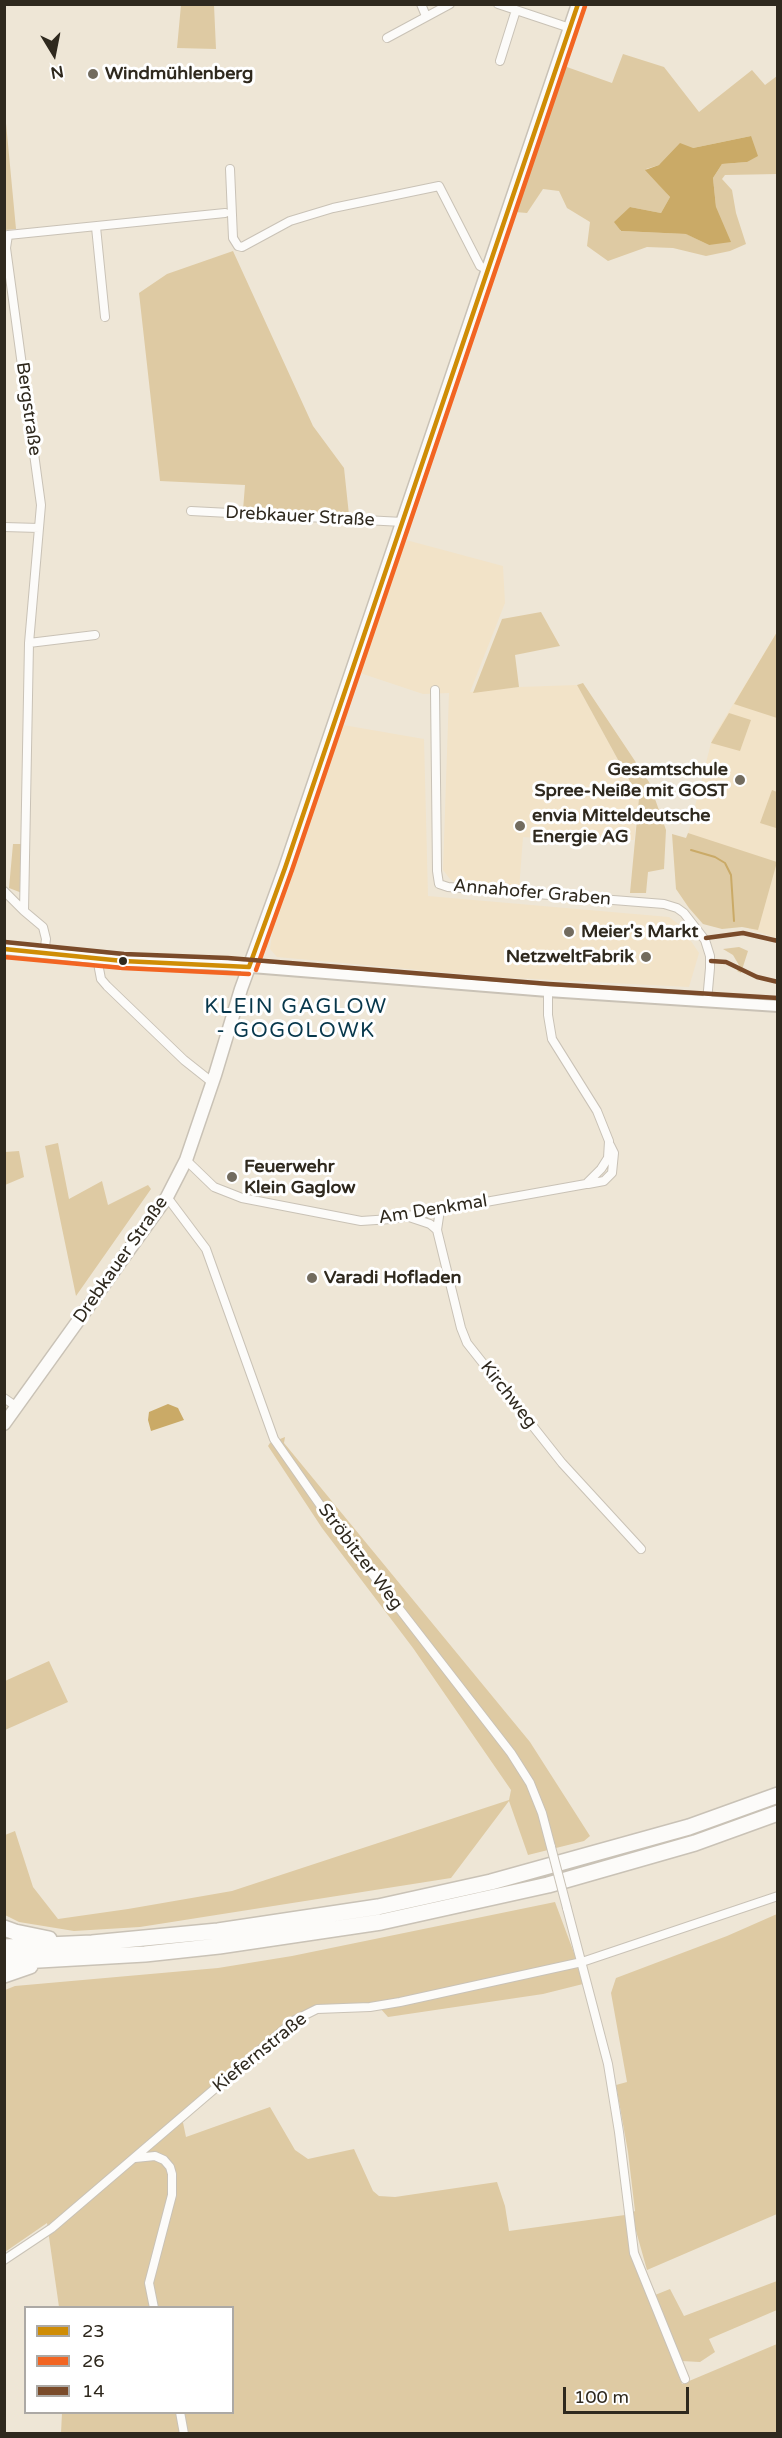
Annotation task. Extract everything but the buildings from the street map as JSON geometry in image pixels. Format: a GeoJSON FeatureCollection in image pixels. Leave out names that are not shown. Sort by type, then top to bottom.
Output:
{"type":"FeatureCollection","features":[{"type":"Feature","properties":{"kind":"highway"},"geometry":{"type":"LineString","coordinates":[[4,1947],[72,1944],[218,1931],[378,1907],[502,1879],[689,1827],[777,1795]]}},
{"type":"Feature","properties":{"kind":"highway"},"geometry":{"type":"LineString","coordinates":[[4,1962],[145,1954],[219,1946],[381,1922],[548,1886],[695,1843],[777,1813]]}},
{"type":"Feature","properties":{"kind":"highway"},"geometry":{"type":"LineString","coordinates":[[4,1928],[72,1944]]}},
{"type":"Feature","properties":{"kind":"highway"},"geometry":{"type":"LineString","coordinates":[[4,1975],[43,1961]]}},
{"type":"Feature","properties":{"kind":"main road"},"geometry":{"type":"LineString","coordinates":[[403,522],[578,4]]}},
{"type":"Feature","properties":{"kind":"main road","name":"Drebkauer Straße"},"geometry":{"type":"LineString","coordinates":[[4,1424],[167,1197],[186,1160],[249,967],[403,522]]}},
{"type":"Feature","properties":{"kind":"main road"},"geometry":{"type":"LineString","coordinates":[[4,949],[97,958],[777,1006]]}},
{"type":"Feature","properties":{"kind":"street"},"geometry":{"type":"LineString","coordinates":[[421,4],[426,16]]}},
{"type":"Feature","properties":{"kind":"street"},"geometry":{"type":"LineString","coordinates":[[387,38],[450,4]]}},
{"type":"Feature","properties":{"kind":"street"},"geometry":{"type":"LineString","coordinates":[[498,4],[570,28]]}},
{"type":"Feature","properties":{"kind":"street"},"geometry":{"type":"LineString","coordinates":[[500,61],[516,10]]}},
{"type":"Feature","properties":{"kind":"street"},"geometry":{"type":"LineString","coordinates":[[230,169],[233,238],[238,246],[242,247],[290,221],[333,208],[439,186],[480,266],[488,270]]}},
{"type":"Feature","properties":{"kind":"street","name":"Bergstraße"},"geometry":{"type":"LineString","coordinates":[[24,911],[29,643],[41,505],[6,248],[8,235],[225,213]]}},
{"type":"Feature","properties":{"kind":"street"},"geometry":{"type":"LineString","coordinates":[[96,226],[105,317]]}},
{"type":"Feature","properties":{"kind":"street","name":"Drebkauer Straße"},"geometry":{"type":"LineString","coordinates":[[191,511],[403,522]]}},
{"type":"Feature","properties":{"kind":"street"},"geometry":{"type":"LineString","coordinates":[[4,527],[39,528]]}},
{"type":"Feature","properties":{"kind":"street"},"geometry":{"type":"LineString","coordinates":[[29,643],[95,635]]}},
{"type":"Feature","properties":{"kind":"street","name":"Annahofer Graben"},"geometry":{"type":"LineString","coordinates":[[435,690],[437,872],[440,884],[448,887],[664,904],[677,908],[690,919],[705,940],[710,956],[707,1001]]}},
{"type":"Feature","properties":{"kind":"street"},"geometry":{"type":"LineString","coordinates":[[4,891],[44,927],[46,939],[44,954]]}},
{"type":"Feature","properties":{"kind":"street"},"geometry":{"type":"LineString","coordinates":[[97,958],[101,978],[107,986],[184,1060],[213,1083]]}},
{"type":"Feature","properties":{"kind":"street","name":"Am Denkmal"},"geometry":{"type":"LineString","coordinates":[[186,1160],[214,1187],[242,1198],[361,1221],[404,1216],[604,1181],[612,1173],[614,1153],[597,1111],[552,1039],[548,1014],[548,991]]}},
{"type":"Feature","properties":{"kind":"street","name":"Ströbitzer Weg"},"geometry":{"type":"LineString","coordinates":[[167,1197],[206,1249],[274,1439],[332,1522],[511,1754],[530,1782],[542,1813],[582,1962]]}},
{"type":"Feature","properties":{"kind":"street","name":"Kirchweg"},"geometry":{"type":"LineString","coordinates":[[440,1210],[437,1230],[461,1328],[467,1343],[562,1463],[641,1549]]}},
{"type":"Feature","properties":{"kind":"street"},"geometry":{"type":"LineString","coordinates":[[404,1216],[422,1220],[437,1230]]}},
{"type":"Feature","properties":{"kind":"street"},"geometry":{"type":"LineString","coordinates":[[4,1398],[17,1407]]}},
{"type":"Feature","properties":{"kind":"street","name":"Kiefernstraße"},"geometry":{"type":"LineString","coordinates":[[4,2260],[52,2228],[295,2020],[317,2009],[370,2007],[400,2002],[582,1962],[777,1896]]}},
{"type":"Feature","properties":{"kind":"street"},"geometry":{"type":"LineString","coordinates":[[582,1962],[608,2064],[634,2253],[685,2379]]}},
{"type":"Feature","properties":{"kind":"street"},"geometry":{"type":"LineString","coordinates":[[135,2158],[155,2156],[164,2160],[172,2174],[172,2195],[149,2283],[154,2306]]}},
{"type":"Feature","properties":{"kind":"street"},"geometry":{"type":"LineString","coordinates":[[180,2414],[184,2433]]}},
{"type":"Feature","properties":{"kind":"shaded area"},"geometry":{"type":"Polygon","coordinates":[[[181,5],[214,5],[216,49],[177,48],[181,5]]]}},
{"type":"Feature","properties":{"kind":"shaded area"},"geometry":{"type":"Polygon","coordinates":[[[623,54],[664,67],[699,112],[752,70],[765,85],[777,76],[777,174],[725,175],[722,179],[732,190],[736,213],[746,244],[730,251],[706,256],[673,248],[647,247],[608,261],[587,246],[590,222],[567,208],[559,191],[543,189],[527,213],[515,212],[564,66],[612,83],[623,54]],[[751,136],[693,148],[646,169],[670,197],[661,213],[630,207],[620,231],[687,234],[709,245],[716,207],[713,178],[722,164],[747,162],[751,136]]]}},
{"type":"Feature","properties":{"kind":"shaded area"},"geometry":{"type":"Polygon","coordinates":[[[4,102],[16,229],[5,230],[4,230],[4,102]]]}},
{"type":"Feature","properties":{"kind":"shaded area"},"geometry":{"type":"Polygon","coordinates":[[[751,136],[758,156],[747,162],[722,164],[713,178],[716,207],[731,242],[709,245],[686,234],[621,231],[614,222],[630,207],[661,213],[670,197],[645,170],[659,165],[680,143],[693,148],[751,136]]]}},
{"type":"Feature","properties":{"kind":"shaded area"},"geometry":{"type":"Polygon","coordinates":[[[233,251],[313,426],[344,468],[349,515],[243,510],[245,485],[160,481],[139,293],[167,274],[233,251]]]}},
{"type":"Feature","properties":{"kind":"shaded area"},"geometry":{"type":"Polygon","coordinates":[[[406,540],[503,566],[505,603],[470,692],[577,685],[639,798],[634,840],[621,840],[621,843],[523,837],[519,890],[459,885],[443,870],[449,693],[423,694],[357,672],[406,540]]]}},
{"type":"Feature","properties":{"kind":"shaded area"},"geometry":{"type":"Polygon","coordinates":[[[541,612],[560,646],[515,655],[519,687],[473,693],[502,619],[541,612]]]}},
{"type":"Feature","properties":{"kind":"shaded area","name":"Gesamtschule Spree-Neiße mit GOST"},"geometry":{"type":"Polygon","coordinates":[[[777,632],[777,938],[749,929],[749,921],[687,838],[712,739],[777,632]]]}},
{"type":"Feature","properties":{"kind":"shaded area"},"geometry":{"type":"Polygon","coordinates":[[[777,632],[777,718],[734,704],[777,632]]]}},
{"type":"Feature","properties":{"kind":"shaded area"},"geometry":{"type":"Polygon","coordinates":[[[583,683],[649,782],[666,830],[664,869],[648,872],[646,893],[630,893],[639,798],[577,685],[583,683]]]}},
{"type":"Feature","properties":{"kind":"shaded area"},"geometry":{"type":"Polygon","coordinates":[[[729,713],[751,720],[740,751],[711,743],[729,713]]]}},
{"type":"Feature","properties":{"kind":"shaded area"},"geometry":{"type":"Polygon","coordinates":[[[343,725],[424,739],[428,896],[669,917],[681,926],[699,953],[689,987],[495,977],[277,957],[270,949],[273,928],[343,725]]]}},
{"type":"Feature","properties":{"kind":"shaded area"},"geometry":{"type":"Polygon","coordinates":[[[772,790],[777,792],[776,828],[760,823],[772,790]]]}},
{"type":"Feature","properties":{"kind":"shaded area"},"geometry":{"type":"Polygon","coordinates":[[[688,833],[777,862],[758,930],[742,927],[722,929],[703,924],[689,908],[676,889],[672,834],[686,838],[688,833]]]}},
{"type":"Feature","properties":{"kind":"shaded area"},"geometry":{"type":"Polygon","coordinates":[[[13,844],[24,844],[22,893],[9,888],[13,844]]]}},
{"type":"Feature","properties":{"kind":"shaded area"},"geometry":{"type":"Polygon","coordinates":[[[739,947],[748,951],[741,973],[737,971],[740,967],[733,955],[723,949],[739,947]]]}},
{"type":"Feature","properties":{"kind":"shaded area"},"geometry":{"type":"Polygon","coordinates":[[[58,1143],[69,1199],[102,1181],[108,1205],[148,1185],[151,1189],[76,1296],[45,1146],[58,1143]]]}},
{"type":"Feature","properties":{"kind":"shaded area"},"geometry":{"type":"Polygon","coordinates":[[[19,1151],[24,1177],[5,1185],[5,1152],[19,1151]]]}},
{"type":"Feature","properties":{"kind":"shaded area"},"geometry":{"type":"Polygon","coordinates":[[[168,1404],[178,1408],[184,1420],[151,1431],[148,1420],[149,1412],[168,1404]]]}},
{"type":"Feature","properties":{"kind":"shaded area"},"geometry":{"type":"Polygon","coordinates":[[[285,1437],[284,1443],[530,1742],[590,1836],[584,1841],[528,1855],[509,1801],[451,1878],[140,1927],[74,1931],[19,1922],[5,1915],[5,1835],[15,1831],[33,1887],[58,1919],[232,1891],[509,1800],[511,1790],[413,1648],[322,1528],[268,1446],[285,1437]]]}},
{"type":"Feature","properties":{"kind":"shaded area"},"geometry":{"type":"Polygon","coordinates":[[[49,1661],[68,1702],[5,1730],[5,1681],[49,1661]]]}},
{"type":"Feature","properties":{"kind":"shaded area"},"geometry":{"type":"Polygon","coordinates":[[[555,1902],[577,1961],[400,2000],[371,2004],[316,2006],[181,2113],[186,2137],[270,2107],[295,2150],[308,2159],[354,2149],[373,2191],[379,2196],[395,2197],[497,2182],[505,2206],[509,2231],[625,2215],[633,2258],[682,2384],[777,2344],[777,2433],[61,2433],[62,2414],[234,2414],[234,2306],[59,2306],[47,2223],[5,2252],[5,1990],[15,1986],[218,1968],[292,1956],[555,1902]]]}},
{"type":"Feature","properties":{"kind":"shaded area"},"geometry":{"type":"Polygon","coordinates":[[[777,1914],[777,2214],[647,2270],[631,2213],[635,2211],[628,2152],[616,2085],[627,2082],[611,1993],[616,1978],[727,1936],[777,1914]]]}},
{"type":"Feature","properties":{"kind":"shaded area"},"geometry":{"type":"Polygon","coordinates":[[[577,1965],[583,1984],[543,1994],[388,2017],[380,2008],[577,1965]]]}},
{"type":"Feature","properties":{"kind":"shaded area"},"geometry":{"type":"Polygon","coordinates":[[[777,2281],[777,2310],[709,2339],[715,2352],[700,2362],[681,2361],[655,2295],[670,2289],[684,2316],[777,2281]]]}},
{"type":"Feature","properties":{"kind":"waterway"},"geometry":{"type":"LineString","coordinates":[[691,850],[715,857],[725,863],[731,875],[734,921]]}},
{"type":"Feature","properties":{"kind":"transit line","name":"23"},"geometry":{"type":"LineString","coordinates":[[249,967],[285,868],[578,4]]}},
{"type":"Feature","properties":{"kind":"transit line","name":"26"},"geometry":{"type":"LineString","coordinates":[[256,970],[585,6]]}},
{"type":"Feature","properties":{"kind":"transit line","name":"14"},"geometry":{"type":"LineString","coordinates":[[706,938],[743,933],[778,941]]}},
{"type":"Feature","properties":{"kind":"transit line","name":"14"},"geometry":{"type":"LineString","coordinates":[[5,942],[124,954],[228,958],[549,984],[778,998]]}},
{"type":"Feature","properties":{"kind":"transit line","name":"23"},"geometry":{"type":"LineString","coordinates":[[4,949],[123,961],[249,967]]}},
{"type":"Feature","properties":{"kind":"transit line","name":"26"},"geometry":{"type":"LineString","coordinates":[[4,957],[123,968],[249,974]]}},
{"type":"Feature","properties":{"kind":"transit line","name":"14"},"geometry":{"type":"LineString","coordinates":[[711,961],[726,962],[757,977],[778,982]]}},
{"type":"Feature","properties":{"kind":"place","name":"Windmühlenberg"},"geometry":{"type":"Point","coordinates":[93,74]}},
{"type":"Feature","properties":{"kind":"place","name":"Gesamtschule Spree-Neiße mit GOST"},"geometry":{"type":"Point","coordinates":[740,780]}},
{"type":"Feature","properties":{"kind":"place","name":"envia Mitteldeutsche Energie AG"},"geometry":{"type":"Point","coordinates":[520,826]}},
{"type":"Feature","properties":{"kind":"place","name":"Meier's Markt"},"geometry":{"type":"Point","coordinates":[569,932]}},
{"type":"Feature","properties":{"kind":"place","name":"NetzweltFabrik"},"geometry":{"type":"Point","coordinates":[646,957]}},
{"type":"Feature","properties":{"kind":"place","name":"Feuerwehr Klein Gaglow"},"geometry":{"type":"Point","coordinates":[232,1177]}},
{"type":"Feature","properties":{"kind":"place","name":"Varadi Hofladen"},"geometry":{"type":"Point","coordinates":[312,1278]}},
{"type":"Feature","properties":{"kind":"district","name":"KLEIN GAGLOW - GOGOLOWK"},"geometry":{"type":"Point","coordinates":[296,1019]}}]}
